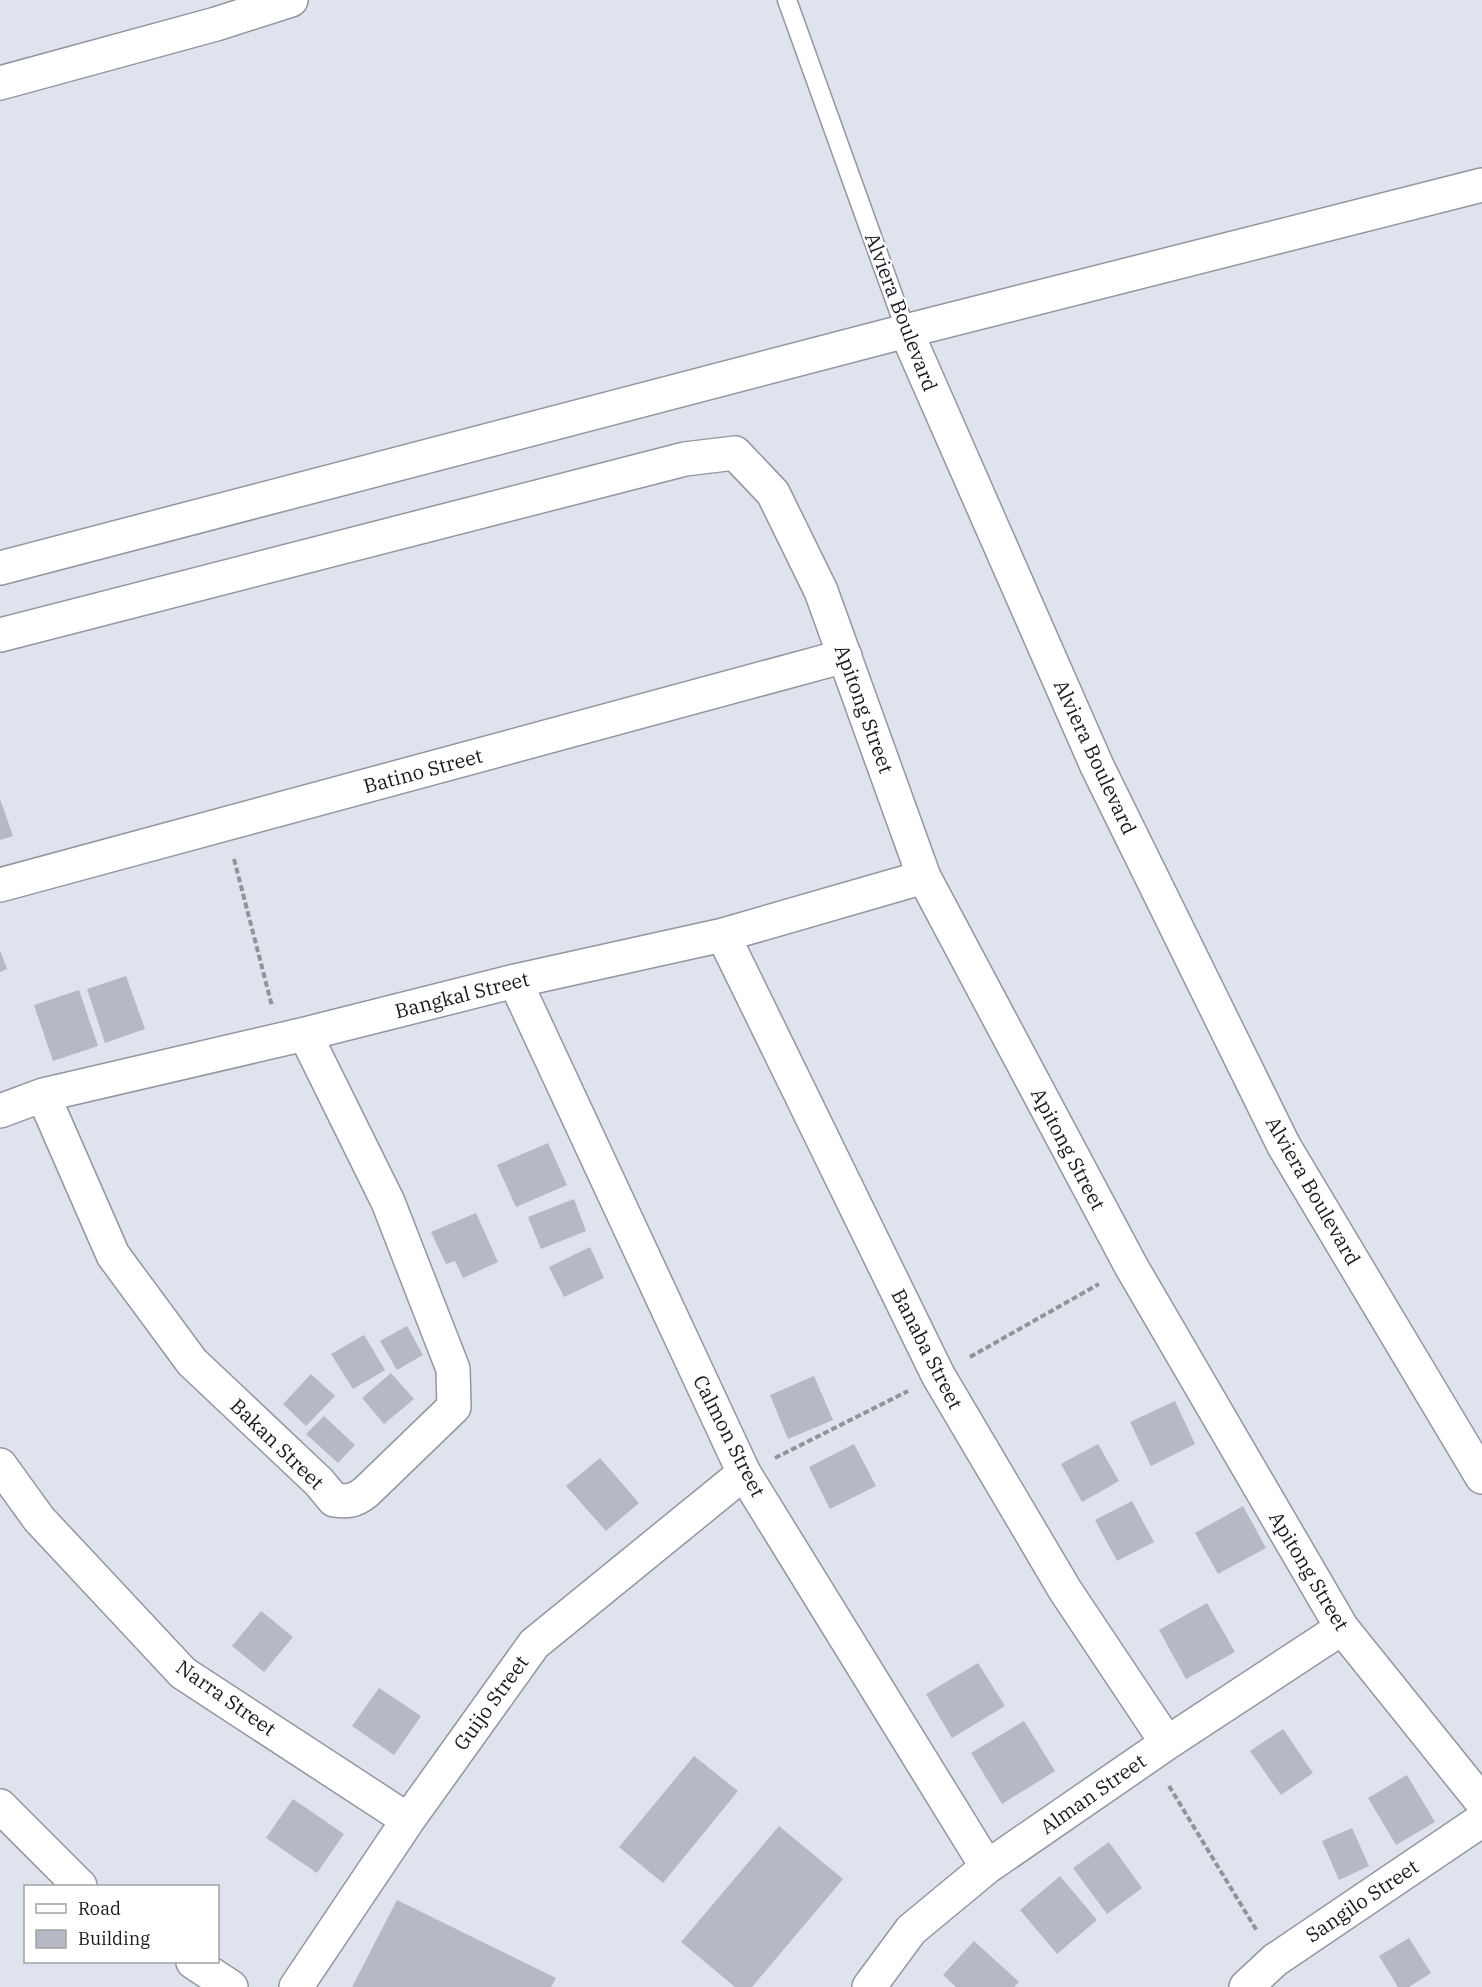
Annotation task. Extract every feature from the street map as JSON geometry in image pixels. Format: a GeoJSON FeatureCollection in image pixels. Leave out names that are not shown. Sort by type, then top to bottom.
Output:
{"type":"FeatureCollection","features":[{"type":"Feature","properties":{"kind":"street"},"geometry":{"type":"LineString","coordinates":[[0,83],[216,24],[291,0]]}},
{"type":"Feature","properties":{"kind":"street"},"geometry":{"type":"LineString","coordinates":[[0,568],[906,331],[1482,185]]}},
{"type":"Feature","properties":{"kind":"street","name":"Alviera Boulevard"},"geometry":{"type":"LineString","coordinates":[[906,331],[1097,766],[1284,1146],[1482,1477]]}},
{"type":"Feature","properties":{"kind":"street","name":"Apitong Street"},"geometry":{"type":"LineString","coordinates":[[0,635],[685,459],[735,453],[773,493],[820,591],[924,878],[1131,1266],[1342,1628],[1482,1802]]}},
{"type":"Feature","properties":{"kind":"street","name":"Batino Street"},"geometry":{"type":"LineString","coordinates":[[0,885],[845,656]]}},
{"type":"Feature","properties":{"kind":"street","name":"Bangkal Street"},"geometry":{"type":"LineString","coordinates":[[0,1111],[43,1095],[515,981],[723,935],[924,878]]}},
{"type":"Feature","properties":{"kind":"street","name":"Banaba Street"},"geometry":{"type":"LineString","coordinates":[[723,935],[938,1375],[1065,1590],[1167,1743]]}},
{"type":"Feature","properties":{"kind":"street","name":"Calmon Street"},"geometry":{"type":"LineString","coordinates":[[515,981],[744,1473],[987,1867]]}},
{"type":"Feature","properties":{"kind":"street","name":"Bakan Street"},"geometry":{"type":"LineString","coordinates":[[43,1095],[113,1255],[192,1362],[319,1482],[334,1500],[346,1502],[366,1492],[454,1407],[453,1368],[388,1202],[293,1036]]}},
{"type":"Feature","properties":{"kind":"street","name":"Narra Street"},"geometry":{"type":"LineString","coordinates":[[0,1465],[39,1519],[183,1672],[408,1820]]}},
{"type":"Feature","properties":{"kind":"street","name":"Guijo Street"},"geometry":{"type":"LineString","coordinates":[[296,1987],[408,1820],[534,1644],[744,1473]]}},
{"type":"Feature","properties":{"kind":"street","name":"Alman Street"},"geometry":{"type":"LineString","coordinates":[[869,1987],[910,1930],[987,1867],[1167,1743],[1342,1628]]}},
{"type":"Feature","properties":{"kind":"street"},"geometry":{"type":"LineString","coordinates":[[0,1806],[78,1885]]}},
{"type":"Feature","properties":{"kind":"street","name":"Sangilo Street"},"geometry":{"type":"LineString","coordinates":[[1246,1987],[1275,1960],[1482,1820]]}},
{"type":"Feature","properties":{"kind":"street"},"geometry":{"type":"LineString","coordinates":[[195,1963],[231,1987]]}},
{"type":"Feature","properties":{"kind":"lane","name":"Alviera Boulevard"},"geometry":{"type":"LineString","coordinates":[[787,0],[906,331]]}},
{"type":"Feature","properties":{"kind":"path"},"geometry":{"type":"LineString","coordinates":[[225,824],[293,1036]]}},
{"type":"Feature","properties":{"kind":"path"},"geometry":{"type":"LineString","coordinates":[[1167,1743],[1166,1782],[1275,1960]]}},
{"type":"Feature","properties":{"kind":"building"},"geometry":{"type":"Polygon","coordinates":[[[0,799],[13,836],[0,840],[0,799]]]}},
{"type":"Feature","properties":{"kind":"building"},"geometry":{"type":"Polygon","coordinates":[[[0,950],[7,969],[0,972],[0,950]]]}},
{"type":"Feature","properties":{"kind":"building"},"geometry":{"type":"Polygon","coordinates":[[[126,976],[145,1029],[105,1043],[87,989],[126,976]]]}},
{"type":"Feature","properties":{"kind":"building"},"geometry":{"type":"Polygon","coordinates":[[[79,990],[98,1046],[53,1061],[34,1005],[79,990]]]}},
{"type":"Feature","properties":{"kind":"building"},"geometry":{"type":"Polygon","coordinates":[[[548,1143],[567,1185],[516,1207],[497,1165],[548,1143]]]}},
{"type":"Feature","properties":{"kind":"building"},"geometry":{"type":"Polygon","coordinates":[[[574,1199],[586,1231],[541,1249],[528,1217],[574,1199]]]}},
{"type":"Feature","properties":{"kind":"building"},"geometry":{"type":"Polygon","coordinates":[[[476,1213],[498,1262],[463,1278],[455,1261],[446,1264],[431,1232],[476,1213]]]}},
{"type":"Feature","properties":{"kind":"building"},"geometry":{"type":"Polygon","coordinates":[[[590,1247],[604,1278],[564,1297],[549,1267],[590,1247]]]}},
{"type":"Feature","properties":{"kind":"building"},"geometry":{"type":"Polygon","coordinates":[[[407,1326],[423,1355],[397,1370],[380,1341],[407,1326]]]}},
{"type":"Feature","properties":{"kind":"building"},"geometry":{"type":"Polygon","coordinates":[[[364,1335],[385,1370],[353,1389],[331,1354],[364,1335]]]}},
{"type":"Feature","properties":{"kind":"building"},"geometry":{"type":"Polygon","coordinates":[[[391,1373],[414,1399],[384,1424],[362,1398],[391,1373]]]}},
{"type":"Feature","properties":{"kind":"building"},"geometry":{"type":"Polygon","coordinates":[[[311,1374],[335,1396],[306,1426],[283,1404],[311,1374]]]}},
{"type":"Feature","properties":{"kind":"building"},"geometry":{"type":"Polygon","coordinates":[[[814,1376],[833,1420],[788,1439],[770,1395],[814,1376]]]}},
{"type":"Feature","properties":{"kind":"building"},"geometry":{"type":"Polygon","coordinates":[[[1175,1401],[1195,1444],[1151,1466],[1130,1422],[1175,1401]]]}},
{"type":"Feature","properties":{"kind":"building"},"geometry":{"type":"Polygon","coordinates":[[[324,1416],[355,1445],[338,1463],[306,1434],[324,1416]]]}},
{"type":"Feature","properties":{"kind":"building"},"geometry":{"type":"Polygon","coordinates":[[[854,1444],[876,1486],[830,1509],[809,1467],[854,1444]]]}},
{"type":"Feature","properties":{"kind":"building"},"geometry":{"type":"Polygon","coordinates":[[[1098,1444],[1119,1481],[1082,1502],[1061,1464],[1098,1444]]]}},
{"type":"Feature","properties":{"kind":"building"},"geometry":{"type":"Polygon","coordinates":[[[600,1458],[639,1503],[606,1531],[566,1486],[600,1458]]]}},
{"type":"Feature","properties":{"kind":"building"},"geometry":{"type":"Polygon","coordinates":[[[1132,1501],[1154,1542],[1117,1561],[1095,1520],[1132,1501]]]}},
{"type":"Feature","properties":{"kind":"building"},"geometry":{"type":"Polygon","coordinates":[[[1243,1506],[1266,1548],[1218,1574],[1195,1533],[1243,1506]]]}},
{"type":"Feature","properties":{"kind":"building"},"geometry":{"type":"Polygon","coordinates":[[[1207,1603],[1235,1652],[1186,1679],[1159,1630],[1207,1603]]]}},
{"type":"Feature","properties":{"kind":"building"},"geometry":{"type":"Polygon","coordinates":[[[261,1611],[293,1637],[264,1672],[232,1646],[261,1611]]]}},
{"type":"Feature","properties":{"kind":"building"},"geometry":{"type":"Polygon","coordinates":[[[978,1663],[1005,1706],[952,1738],[926,1694],[978,1663]]]}},
{"type":"Feature","properties":{"kind":"building"},"geometry":{"type":"Polygon","coordinates":[[[379,1688],[421,1716],[394,1755],[352,1726],[379,1688]]]}},
{"type":"Feature","properties":{"kind":"building"},"geometry":{"type":"Polygon","coordinates":[[[1024,1721],[1055,1771],[1002,1804],[971,1753],[1024,1721]]]}},
{"type":"Feature","properties":{"kind":"building"},"geometry":{"type":"Polygon","coordinates":[[[1283,1729],[1313,1773],[1281,1795],[1250,1751],[1283,1729]]]}},
{"type":"Feature","properties":{"kind":"building"},"geometry":{"type":"Polygon","coordinates":[[[694,1756],[738,1791],[663,1883],[619,1847],[694,1756]]]}},
{"type":"Feature","properties":{"kind":"building"},"geometry":{"type":"Polygon","coordinates":[[[1407,1775],[1435,1822],[1396,1845],[1368,1798],[1407,1775]]]}},
{"type":"Feature","properties":{"kind":"building"},"geometry":{"type":"Polygon","coordinates":[[[293,1799],[344,1834],[317,1873],[266,1838],[293,1799]]]}},
{"type":"Feature","properties":{"kind":"building"},"geometry":{"type":"Polygon","coordinates":[[[779,1826],[843,1879],[752,1987],[735,1987],[681,1942],[779,1826]]]}},
{"type":"Feature","properties":{"kind":"building"},"geometry":{"type":"Polygon","coordinates":[[[1352,1828],[1369,1866],[1339,1880],[1322,1841],[1352,1828]]]}},
{"type":"Feature","properties":{"kind":"building"},"geometry":{"type":"Polygon","coordinates":[[[1109,1842],[1142,1888],[1107,1914],[1073,1868],[1109,1842]]]}},
{"type":"Feature","properties":{"kind":"building"},"geometry":{"type":"Polygon","coordinates":[[[1060,1876],[1097,1920],[1057,1954],[1020,1910],[1060,1876]]]}},
{"type":"Feature","properties":{"kind":"building"},"geometry":{"type":"Polygon","coordinates":[[[397,1900],[556,1978],[551,1987],[352,1987],[397,1900]]]}},
{"type":"Feature","properties":{"kind":"building"},"geometry":{"type":"Polygon","coordinates":[[[1409,1938],[1431,1973],[1409,1987],[1398,1987],[1379,1956],[1409,1938]]]}},
{"type":"Feature","properties":{"kind":"building"},"geometry":{"type":"Polygon","coordinates":[[[974,1941],[1019,1982],[1014,1987],[956,1987],[943,1975],[974,1941]]]}}]}
